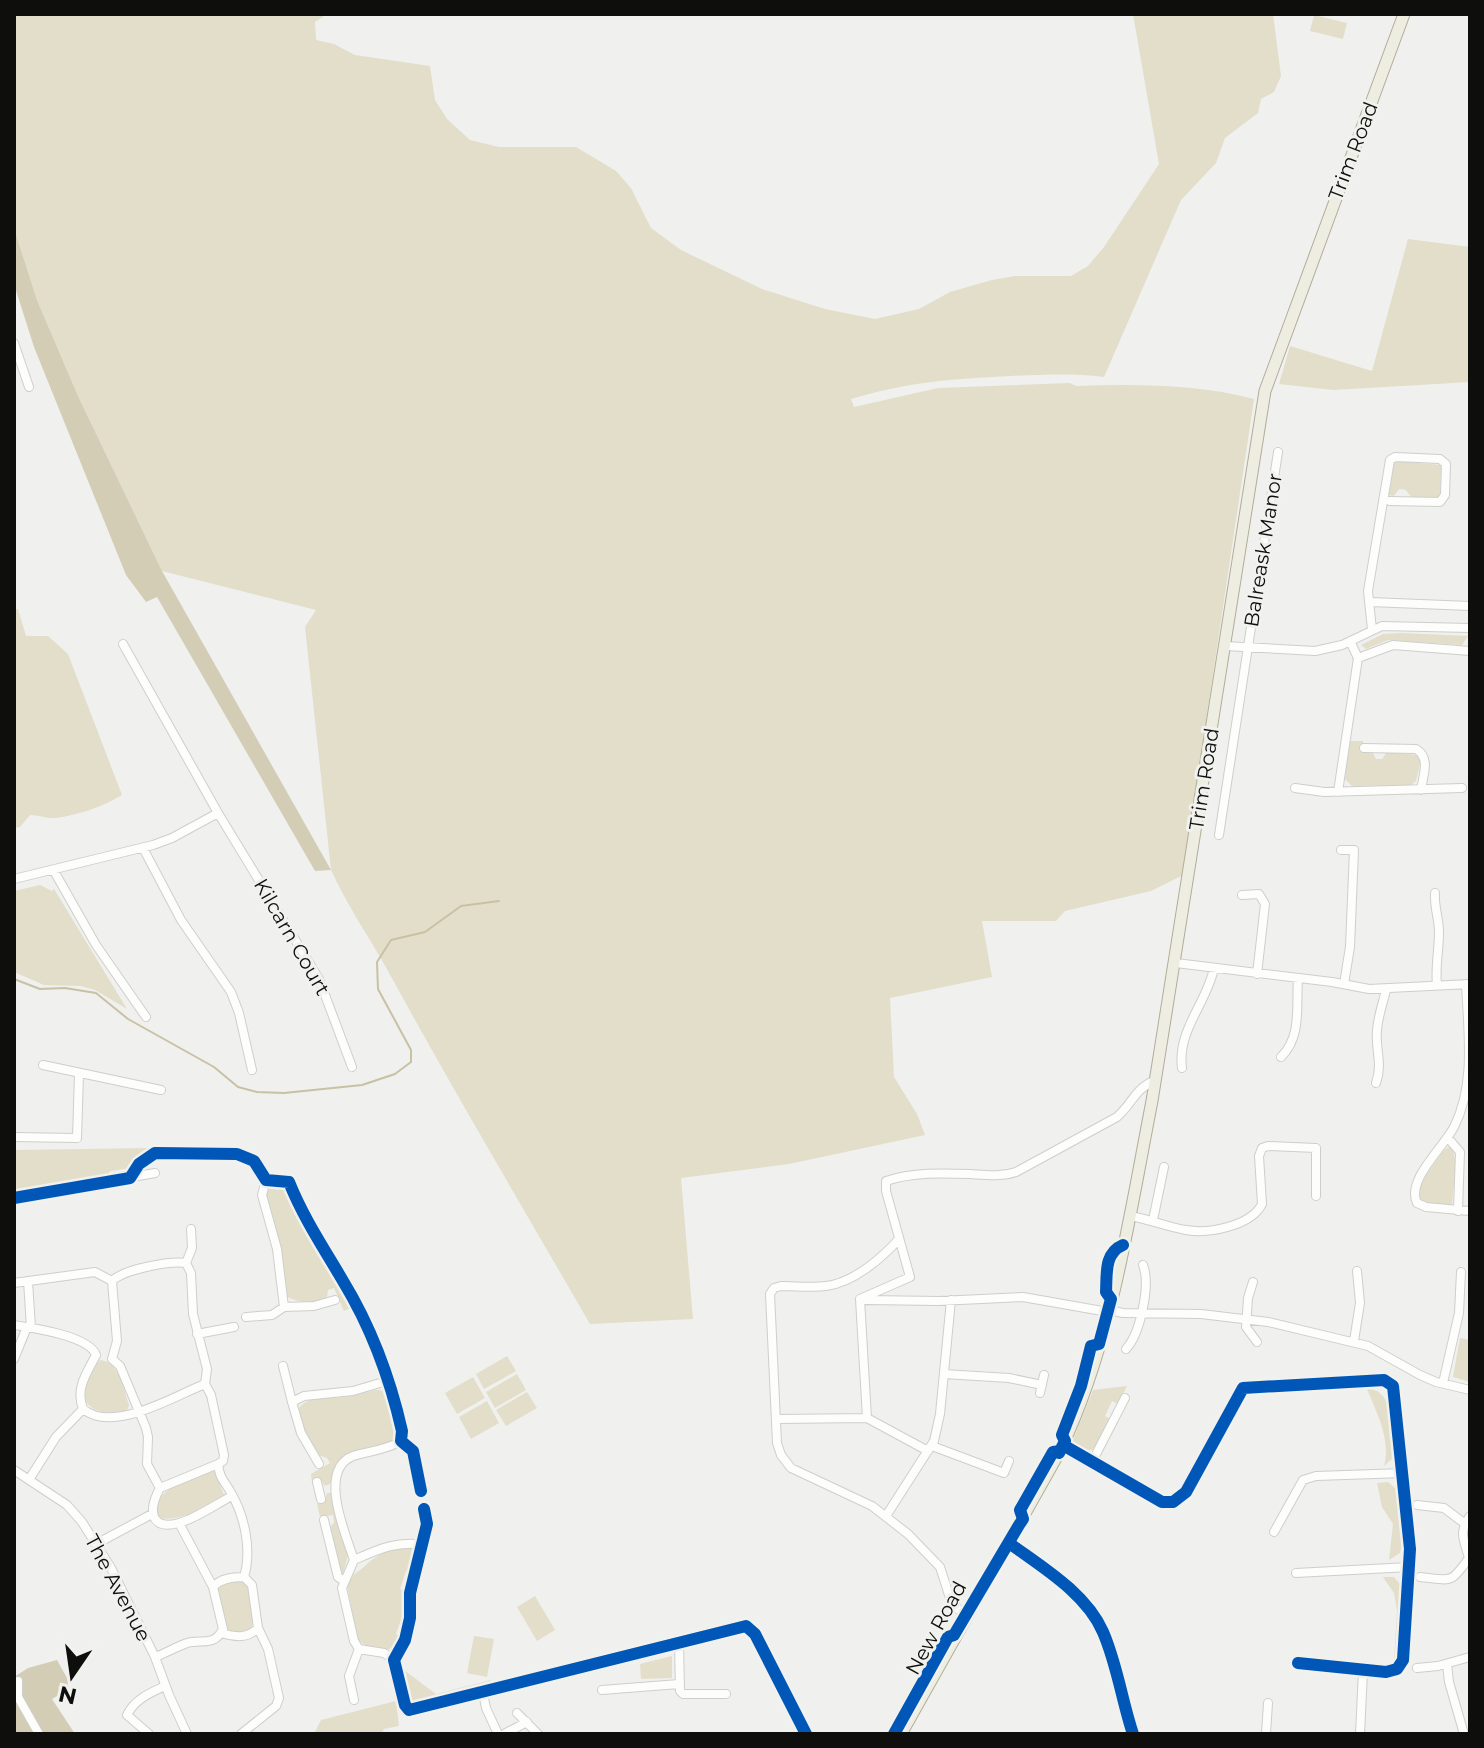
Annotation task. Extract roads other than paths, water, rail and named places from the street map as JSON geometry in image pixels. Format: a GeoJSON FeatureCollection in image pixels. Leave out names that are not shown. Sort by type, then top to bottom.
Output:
{"type":"FeatureCollection","features":[{"type":"Feature","properties":{"kind":"main road","name":"Trim Road"},"geometry":{"type":"LineString","coordinates":[[1009,1543],[1063,1445],[1080,1403],[1109,1311],[1130,1216],[1176,963],[1265,391],[1404,14]]}},
{"type":"Feature","properties":{"kind":"main road","name":"New Road"},"geometry":{"type":"LineString","coordinates":[[901,1734],[1009,1543]]}},
{"type":"Feature","properties":{"kind":"street"},"geometry":{"type":"LineString","coordinates":[[14,343],[29,387]]}},
{"type":"Feature","properties":{"kind":"street","name":"Balreask Manor"},"geometry":{"type":"LineString","coordinates":[[1248,647],[1278,452]]}},
{"type":"Feature","properties":{"kind":"street"},"geometry":{"type":"LineString","coordinates":[[1372,630],[1368,591],[1390,460],[1395,457],[1440,459],[1446,464],[1445,495],[1440,502],[1390,501]]}},
{"type":"Feature","properties":{"kind":"street"},"geometry":{"type":"LineString","coordinates":[[1370,602],[1470,606]]}},
{"type":"Feature","properties":{"kind":"street","name":"Balreask Manor"},"geometry":{"type":"LineString","coordinates":[[1225,646],[1315,651],[1394,625],[1470,628]]}},
{"type":"Feature","properties":{"kind":"street"},"geometry":{"type":"LineString","coordinates":[[1338,792],[1358,658],[1350,641]]}},
{"type":"Feature","properties":{"kind":"street","name":"Kilcarn Court"},"geometry":{"type":"LineString","coordinates":[[123,644],[218,813],[319,979],[352,1067]]}},
{"type":"Feature","properties":{"kind":"street"},"geometry":{"type":"LineString","coordinates":[[1358,658],[1393,645],[1470,651]]}},
{"type":"Feature","properties":{"kind":"street"},"geometry":{"type":"LineString","coordinates":[[1219,835],[1248,647]]}},
{"type":"Feature","properties":{"kind":"street"},"geometry":{"type":"LineString","coordinates":[[1364,748],[1416,749],[1421,752],[1426,759],[1421,790]]}},
{"type":"Feature","properties":{"kind":"street"},"geometry":{"type":"LineString","coordinates":[[1295,788],[1338,792],[1466,788]]}},
{"type":"Feature","properties":{"kind":"street"},"geometry":{"type":"LineString","coordinates":[[14,879],[143,848],[172,838],[218,813]]}},
{"type":"Feature","properties":{"kind":"street"},"geometry":{"type":"LineString","coordinates":[[143,848],[181,920],[231,992],[252,1070]]}},
{"type":"Feature","properties":{"kind":"street"},"geometry":{"type":"LineString","coordinates":[[1341,850],[1354,850],[1350,947],[1344,984]]}},
{"type":"Feature","properties":{"kind":"street"},"geometry":{"type":"LineString","coordinates":[[54,871],[96,945],[146,1017]]}},
{"type":"Feature","properties":{"kind":"street"},"geometry":{"type":"LineString","coordinates":[[1435,893],[1439,931],[1437,985]]}},
{"type":"Feature","properties":{"kind":"street"},"geometry":{"type":"LineString","coordinates":[[1242,895],[1259,894],[1265,904],[1257,974]]}},
{"type":"Feature","properties":{"kind":"street"},"geometry":{"type":"LineString","coordinates":[[1176,963],[1386,990],[1468,984],[1467,1082],[1459,1116],[1448,1138],[1419,1177],[1414,1196],[1417,1203],[1426,1207],[1470,1211]]}},
{"type":"Feature","properties":{"kind":"street"},"geometry":{"type":"LineString","coordinates":[[1182,1068],[1181,1050],[1214,968]]}},
{"type":"Feature","properties":{"kind":"street"},"geometry":{"type":"LineString","coordinates":[[1281,1057],[1290,1049],[1296,1032],[1298,979]]}},
{"type":"Feature","properties":{"kind":"street"},"geometry":{"type":"LineString","coordinates":[[1376,1083],[1380,1060],[1377,1026],[1386,990]]}},
{"type":"Feature","properties":{"kind":"street"},"geometry":{"type":"LineString","coordinates":[[43,1065],[161,1090]]}},
{"type":"Feature","properties":{"kind":"street"},"geometry":{"type":"LineString","coordinates":[[14,1137],[77,1138],[79,1074]]}},
{"type":"Feature","properties":{"kind":"street"},"geometry":{"type":"LineString","coordinates":[[860,1299],[910,1277],[886,1191],[886,1181],[898,1177],[949,1173],[1006,1175],[1016,1172],[1117,1117],[1129,1107],[1140,1086],[1156,1080]]}},
{"type":"Feature","properties":{"kind":"street"},"geometry":{"type":"LineString","coordinates":[[1448,1138],[1460,1152],[1458,1211]]}},
{"type":"Feature","properties":{"kind":"street"},"geometry":{"type":"LineString","coordinates":[[1130,1216],[1191,1231],[1249,1219],[1262,1204],[1259,1156],[1262,1148],[1268,1146],[1314,1146],[1316,1196]]}},
{"type":"Feature","properties":{"kind":"street"},"geometry":{"type":"LineString","coordinates":[[130,1178],[139,1164],[155,1153],[237,1154],[254,1161],[266,1180],[262,1195],[277,1249],[284,1307]]}},
{"type":"Feature","properties":{"kind":"street"},"geometry":{"type":"LineString","coordinates":[[1153,1220],[1164,1167]]}},
{"type":"Feature","properties":{"kind":"street"},"geometry":{"type":"LineString","coordinates":[[14,1198],[155,1173]]}},
{"type":"Feature","properties":{"kind":"street"},"geometry":{"type":"LineString","coordinates":[[266,1180],[289,1182],[314,1237],[344,1282],[390,1380],[402,1431],[401,1441]]}},
{"type":"Feature","properties":{"kind":"street"},"geometry":{"type":"LineString","coordinates":[[191,1229],[192,1248],[186,1263],[191,1273],[197,1334],[207,1369],[205,1384],[211,1395],[224,1455],[223,1461],[218,1464],[160,1488],[153,1501],[152,1514],[158,1521],[179,1523],[232,1496]]}},
{"type":"Feature","properties":{"kind":"street"},"geometry":{"type":"LineString","coordinates":[[899,1239],[884,1256],[841,1281],[827,1286],[781,1286],[774,1288],[770,1294],[777,1443],[791,1468],[850,1494],[886,1516],[935,1561],[943,1573],[951,1601],[965,1617]]}},
{"type":"Feature","properties":{"kind":"street"},"geometry":{"type":"LineString","coordinates":[[112,1281],[130,1272],[186,1263]]}},
{"type":"Feature","properties":{"kind":"street"},"geometry":{"type":"LineString","coordinates":[[1126,1349],[1135,1338],[1141,1313],[1147,1277],[1143,1265]]}},
{"type":"Feature","properties":{"kind":"street"},"geometry":{"type":"LineString","coordinates":[[1354,1341],[1360,1303],[1357,1271]]}},
{"type":"Feature","properties":{"kind":"street"},"geometry":{"type":"LineString","coordinates":[[14,1283],[95,1272],[112,1281]]}},
{"type":"Feature","properties":{"kind":"street"},"geometry":{"type":"LineString","coordinates":[[1443,1383],[1459,1313],[1461,1272]]}},
{"type":"Feature","properties":{"kind":"street"},"geometry":{"type":"LineString","coordinates":[[14,1359],[29,1328],[28,1281]]}},
{"type":"Feature","properties":{"kind":"street"},"geometry":{"type":"LineString","coordinates":[[112,1281],[117,1341],[112,1359]]}},
{"type":"Feature","properties":{"kind":"street"},"geometry":{"type":"LineString","coordinates":[[1253,1282],[1245,1318],[1246,1327],[1257,1342]]}},
{"type":"Feature","properties":{"kind":"street"},"geometry":{"type":"LineString","coordinates":[[860,1299],[1023,1297],[1109,1311],[1245,1318],[1354,1341],[1420,1375],[1470,1390]]}},
{"type":"Feature","properties":{"kind":"street"},"geometry":{"type":"LineString","coordinates":[[860,1299],[867,1418]]}},
{"type":"Feature","properties":{"kind":"street"},"geometry":{"type":"LineString","coordinates":[[246,1317],[272,1315],[284,1307],[314,1306],[335,1300]]}},
{"type":"Feature","properties":{"kind":"street"},"geometry":{"type":"LineString","coordinates":[[886,1516],[930,1449],[937,1428],[951,1300]]}},
{"type":"Feature","properties":{"kind":"street"},"geometry":{"type":"LineString","coordinates":[[14,1325],[87,1343],[94,1349],[96,1355],[79,1394],[83,1409],[95,1416],[138,1413],[205,1384]]}},
{"type":"Feature","properties":{"kind":"street"},"geometry":{"type":"LineString","coordinates":[[197,1334],[234,1327]]}},
{"type":"Feature","properties":{"kind":"street"},"geometry":{"type":"LineString","coordinates":[[96,1355],[112,1359],[120,1366],[148,1437],[147,1464],[160,1488]]}},
{"type":"Feature","properties":{"kind":"street"},"geometry":{"type":"LineString","coordinates":[[283,1366],[301,1433],[319,1464]]}},
{"type":"Feature","properties":{"kind":"street"},"geometry":{"type":"LineString","coordinates":[[944,1374],[1009,1378],[1041,1389],[1044,1375]]}},
{"type":"Feature","properties":{"kind":"street"},"geometry":{"type":"LineString","coordinates":[[292,1402],[304,1396],[353,1391],[390,1380]]}},
{"type":"Feature","properties":{"kind":"street"},"geometry":{"type":"LineString","coordinates":[[1063,1445],[1162,1502],[1173,1502],[1186,1492],[1243,1388],[1384,1380],[1395,1390],[1409,1538],[1403,1660],[1393,1671],[1363,1671],[1298,1663]]}},
{"type":"Feature","properties":{"kind":"street"},"geometry":{"type":"LineString","coordinates":[[1092,1462],[1125,1398]]}},
{"type":"Feature","properties":{"kind":"street"},"geometry":{"type":"LineString","coordinates":[[30,1478],[56,1437],[83,1409]]}},
{"type":"Feature","properties":{"kind":"street"},"geometry":{"type":"LineString","coordinates":[[778,1419],[867,1418],[930,1449],[1004,1473],[1009,1461]]}},
{"type":"Feature","properties":{"kind":"street"},"geometry":{"type":"LineString","coordinates":[[354,1560],[335,1488],[340,1466],[346,1460],[401,1441]]}},
{"type":"Feature","properties":{"kind":"street"},"geometry":{"type":"LineString","coordinates":[[401,1441],[413,1451],[421,1491]]}},
{"type":"Feature","properties":{"kind":"street"},"geometry":{"type":"LineString","coordinates":[[218,1464],[220,1479],[232,1496],[245,1534],[248,1554],[244,1577]]}},
{"type":"Feature","properties":{"kind":"street","name":"The Avenue"},"geometry":{"type":"LineString","coordinates":[[14,1470],[67,1505],[96,1544],[155,1657],[187,1734]]}},
{"type":"Feature","properties":{"kind":"street"},"geometry":{"type":"LineString","coordinates":[[1274,1532],[1303,1480],[1315,1476],[1404,1473]]}},
{"type":"Feature","properties":{"kind":"street"},"geometry":{"type":"LineString","coordinates":[[319,1491],[335,1488]]}},
{"type":"Feature","properties":{"kind":"street"},"geometry":{"type":"LineString","coordinates":[[1417,1505],[1444,1508],[1467,1520],[1462,1533],[1469,1558],[1450,1580],[1420,1577]]}},
{"type":"Feature","properties":{"kind":"street"},"geometry":{"type":"LineString","coordinates":[[394,1660],[405,1640],[410,1618],[410,1593],[427,1524],[424,1509]]}},
{"type":"Feature","properties":{"kind":"street"},"geometry":{"type":"LineString","coordinates":[[96,1544],[152,1514]]}},
{"type":"Feature","properties":{"kind":"street"},"geometry":{"type":"LineString","coordinates":[[324,1520],[338,1577],[344,1581]]}},
{"type":"Feature","properties":{"kind":"street"},"geometry":{"type":"LineString","coordinates":[[155,1657],[191,1642],[210,1642],[221,1633],[223,1622],[216,1609],[213,1587],[179,1523]]}},
{"type":"Feature","properties":{"kind":"street"},"geometry":{"type":"LineString","coordinates":[[423,1545],[405,1542],[354,1560],[342,1588],[354,1641],[359,1649],[384,1653],[394,1660],[409,1710],[737,1627],[751,1628],[806,1734]]}},
{"type":"Feature","properties":{"kind":"street"},"geometry":{"type":"LineString","coordinates":[[1009,1543],[1065,1586],[1098,1624],[1110,1652],[1133,1734]]}},
{"type":"Feature","properties":{"kind":"street"},"geometry":{"type":"LineString","coordinates":[[1296,1573],[1409,1567]]}},
{"type":"Feature","properties":{"kind":"street"},"geometry":{"type":"LineString","coordinates":[[213,1587],[224,1580],[244,1577]]}},
{"type":"Feature","properties":{"kind":"street"},"geometry":{"type":"LineString","coordinates":[[241,1734],[276,1706],[279,1698],[268,1649],[258,1628],[252,1585],[244,1577]]}},
{"type":"Feature","properties":{"kind":"street"},"geometry":{"type":"LineString","coordinates":[[221,1633],[236,1637],[251,1634],[258,1628]]}},
{"type":"Feature","properties":{"kind":"street"},"geometry":{"type":"LineString","coordinates":[[679,1643],[679,1684],[683,1694],[726,1694]]}},
{"type":"Feature","properties":{"kind":"street"},"geometry":{"type":"LineString","coordinates":[[354,1700],[349,1676],[359,1649]]}},
{"type":"Feature","properties":{"kind":"street"},"geometry":{"type":"LineString","coordinates":[[1417,1668],[1470,1657]]}},
{"type":"Feature","properties":{"kind":"street"},"geometry":{"type":"LineString","coordinates":[[1447,1664],[1464,1734]]}},
{"type":"Feature","properties":{"kind":"street"},"geometry":{"type":"LineString","coordinates":[[1360,1734],[1363,1671]]}},
{"type":"Feature","properties":{"kind":"street"},"geometry":{"type":"LineString","coordinates":[[18,1681],[18,1697],[39,1734]]}},
{"type":"Feature","properties":{"kind":"street"},"geometry":{"type":"LineString","coordinates":[[602,1690],[679,1684]]}},
{"type":"Feature","properties":{"kind":"street"},"geometry":{"type":"LineString","coordinates":[[149,1734],[132,1721],[127,1715],[128,1711],[146,1695],[165,1686]]}},
{"type":"Feature","properties":{"kind":"street"},"geometry":{"type":"LineString","coordinates":[[483,1693],[486,1708],[501,1734],[527,1722]]}},
{"type":"Feature","properties":{"kind":"street"},"geometry":{"type":"LineString","coordinates":[[1266,1734],[1268,1703]]}},
{"type":"Feature","properties":{"kind":"street"},"geometry":{"type":"LineString","coordinates":[[517,1713],[538,1734]]}},
{"type":"Feature","properties":{"kind":"waterway"},"geometry":{"type":"LineString","coordinates":[[14,979],[40,989],[65,988],[96,993],[128,1019],[214,1067],[238,1087],[257,1092],[284,1093],[362,1085],[395,1074],[411,1062],[411,1050],[378,989],[377,962],[391,940],[425,932],[461,906],[499,901]]}}]}
